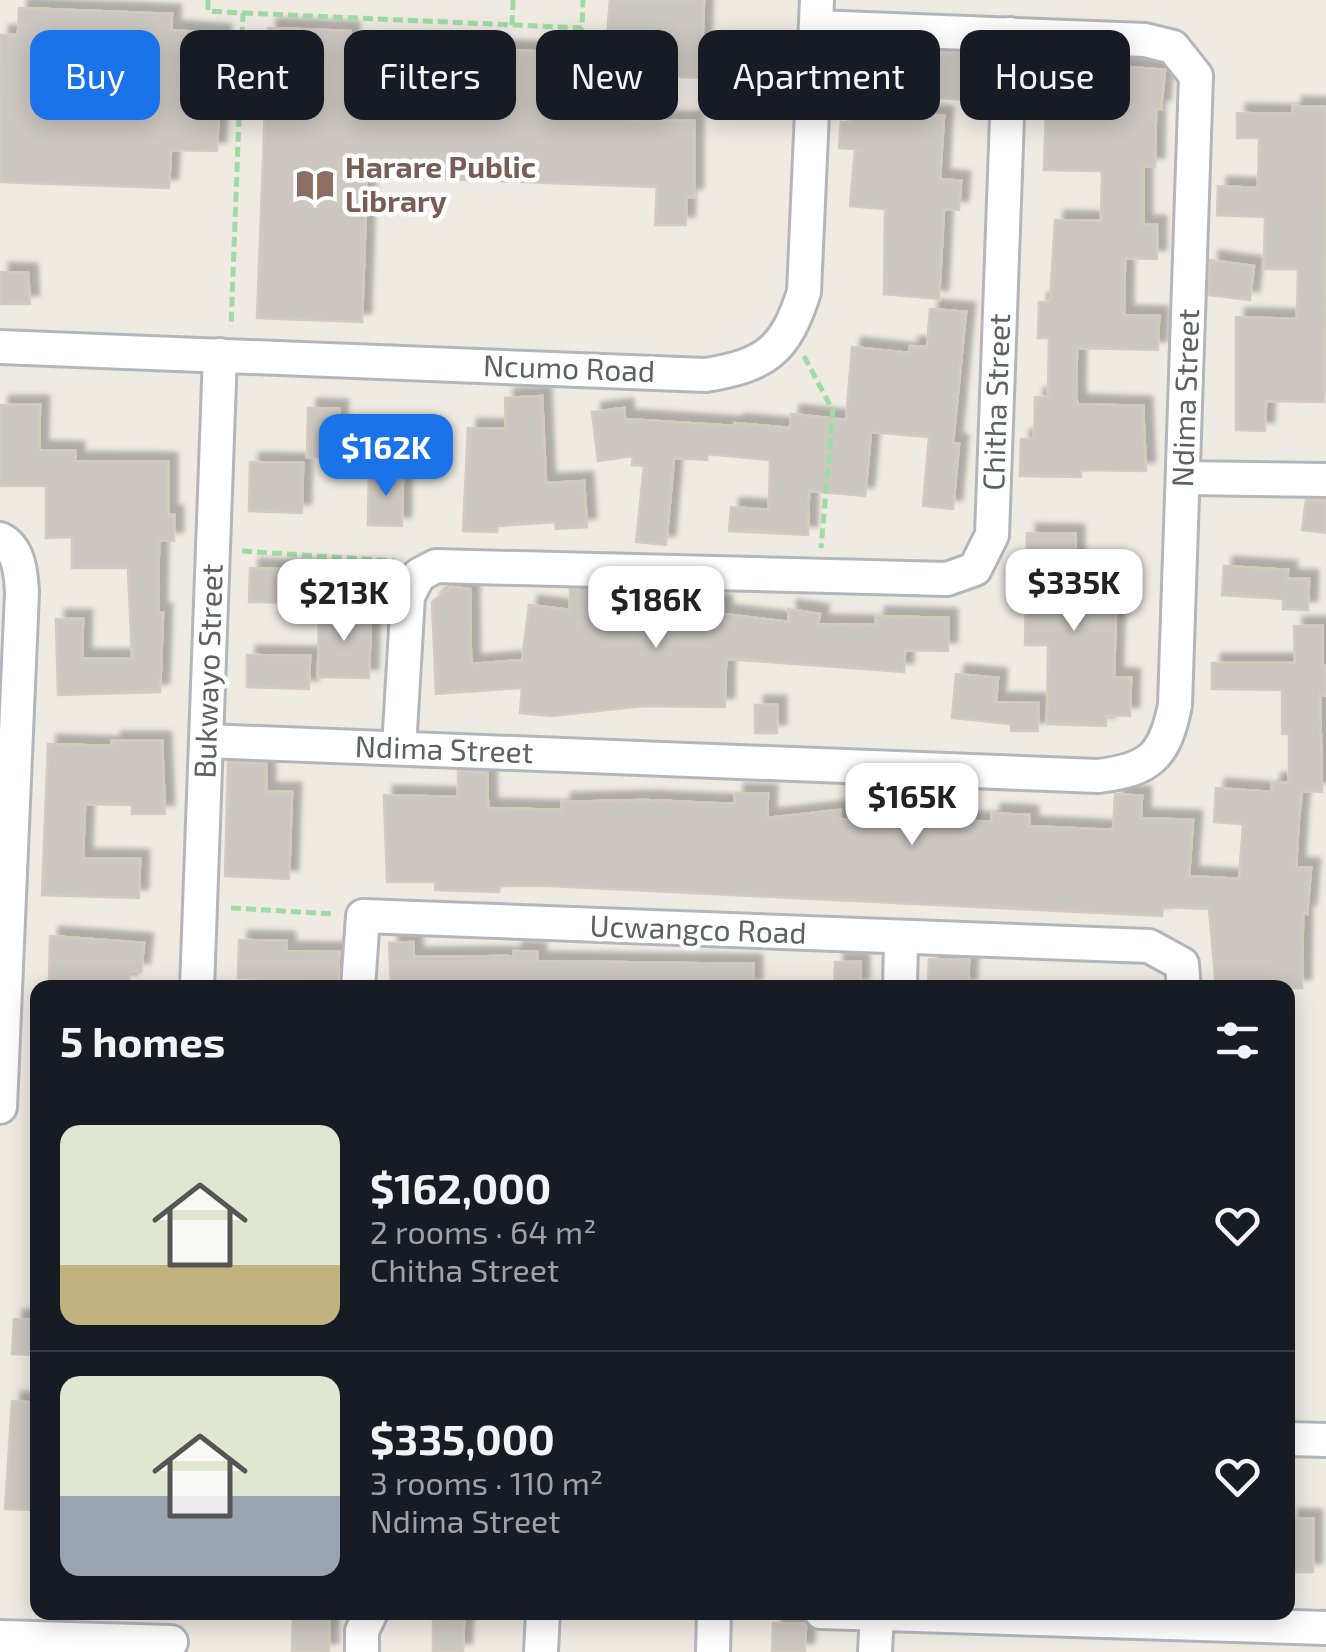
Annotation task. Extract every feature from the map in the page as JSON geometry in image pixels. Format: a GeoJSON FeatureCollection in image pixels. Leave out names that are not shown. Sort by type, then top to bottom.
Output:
{"type":"FeatureCollection","features":[{"type":"Feature","properties":{"kind":"street","name":"Ndima Street"},"geometry":{"type":"LineString","coordinates":[[816,13],[973,30]]}},
{"type":"Feature","properties":{"kind":"street"},"geometry":{"type":"LineString","coordinates":[[791,332],[804,292],[816,13]]}},
{"type":"Feature","properties":{"kind":"street","name":"Ndima Street"},"geometry":{"type":"LineString","coordinates":[[206,741],[1098,776],[1141,768],[1168,738],[1175,705],[1196,76],[1182,57],[1164,44],[1130,42]]}},
{"type":"Feature","properties":{"kind":"street","name":"Chitha Street"},"geometry":{"type":"LineString","coordinates":[[420,575],[449,564],[947,580],[974,569],[990,544],[1007,120]]}},
{"type":"Feature","properties":{"kind":"street","name":"Ncumo Road"},"geometry":{"type":"LineString","coordinates":[[0,347],[706,375],[749,368],[791,332]]}},
{"type":"Feature","properties":{"kind":"street","name":"Bukwayo Street"},"geometry":{"type":"LineString","coordinates":[[197,980],[213,550],[226,355]]}},
{"type":"Feature","properties":{"kind":"street"},"geometry":{"type":"LineString","coordinates":[[1183,478],[1326,480]]}},
{"type":"Feature","properties":{"kind":"street"},"geometry":{"type":"LineString","coordinates":[[0,539],[8,543],[17,561],[22,592],[0,1106]]}},
{"type":"Feature","properties":{"kind":"street"},"geometry":{"type":"LineString","coordinates":[[399,748],[408,596],[420,575]]}},
{"type":"Feature","properties":{"kind":"street"},"geometry":{"type":"LineString","coordinates":[[359,980],[363,916]]}},
{"type":"Feature","properties":{"kind":"street","name":"Ucwangco Road"},"geometry":{"type":"LineString","coordinates":[[363,916],[1149,946],[1176,958],[1184,979]]}},
{"type":"Feature","properties":{"kind":"street"},"geometry":{"type":"LineString","coordinates":[[900,939],[900,980]]}},
{"type":"Feature","properties":{"kind":"street"},"geometry":{"type":"LineString","coordinates":[[1295,1439],[1326,1440]]}},
{"type":"Feature","properties":{"kind":"street"},"geometry":{"type":"LineString","coordinates":[[923,1620],[1029,1636],[1326,1628],[1326,1611]]}},
{"type":"Feature","properties":{"kind":"street"},"geometry":{"type":"LineString","coordinates":[[362,1652],[362,1631],[367,1620]]}},
{"type":"Feature","properties":{"kind":"street"},"geometry":{"type":"LineString","coordinates":[[541,1652],[543,1620]]}},
{"type":"Feature","properties":{"kind":"street"},"geometry":{"type":"LineString","coordinates":[[713,1652],[714,1620]]}},
{"type":"Feature","properties":{"kind":"street"},"geometry":{"type":"LineString","coordinates":[[875,1652],[877,1620]]}},
{"type":"Feature","properties":{"kind":"street"},"geometry":{"type":"LineString","coordinates":[[0,1636],[171,1635]]}},
{"type":"Feature","properties":{"kind":"path"},"geometry":{"type":"LineString","coordinates":[[208,0],[208,12],[582,28],[583,0]]}},
{"type":"Feature","properties":{"kind":"path"},"geometry":{"type":"LineString","coordinates":[[512,25],[513,0]]}},
{"type":"Feature","properties":{"kind":"path"},"geometry":{"type":"LineString","coordinates":[[226,355],[242,13]]}},
{"type":"Feature","properties":{"kind":"path"},"geometry":{"type":"LineString","coordinates":[[791,332],[833,412],[816,576]]}},
{"type":"Feature","properties":{"kind":"path"},"geometry":{"type":"LineString","coordinates":[[213,550],[392,560],[420,575]]}},
{"type":"Feature","properties":{"kind":"path"},"geometry":{"type":"LineString","coordinates":[[200,906],[363,916]]}},
{"type":"Feature","properties":{"kind":"building"},"geometry":{"type":"Polygon","coordinates":[[[610,0],[704,0],[703,30],[698,30],[698,78],[678,77],[678,30],[608,30],[610,0]]]}},
{"type":"Feature","properties":{"kind":"building"},"geometry":{"type":"Polygon","coordinates":[[[19,8],[172,14],[171,30],[180,31],[180,120],[218,120],[217,151],[171,150],[169,188],[0,182],[0,35],[18,35],[19,8]]]}},
{"type":"Feature","properties":{"kind":"building"},"geometry":{"type":"Polygon","coordinates":[[[324,30],[344,31],[344,120],[516,120],[516,50],[536,51],[536,120],[694,121],[694,197],[686,197],[686,225],[655,225],[657,187],[367,176],[362,322],[257,318],[265,120],[324,120],[324,30]]]}},
{"type":"Feature","properties":{"kind":"building"},"geometry":{"type":"Polygon","coordinates":[[[940,52],[960,53],[960,99],[940,98],[940,52]]]}},
{"type":"Feature","properties":{"kind":"building"},"geometry":{"type":"Polygon","coordinates":[[[1130,67],[1165,70],[1161,109],[1156,109],[1155,167],[1143,166],[1143,225],[1157,225],[1157,259],[1125,258],[1124,315],[1159,316],[1158,350],[1077,348],[1078,404],[1143,406],[1146,471],[1081,470],[1081,477],[1020,476],[1021,439],[1034,439],[1035,397],[1048,397],[1049,338],[1038,338],[1039,302],[1050,302],[1055,220],[1101,221],[1102,171],[1044,170],[1046,120],[1130,120],[1130,67]]]}},
{"type":"Feature","properties":{"kind":"building"},"geometry":{"type":"Polygon","coordinates":[[[1293,106],[1326,107],[1324,402],[1266,401],[1265,431],[1236,430],[1236,317],[1297,319],[1298,269],[1264,269],[1265,217],[1217,215],[1218,186],[1258,188],[1259,138],[1237,138],[1237,113],[1293,114],[1293,106]]]}},
{"type":"Feature","properties":{"kind":"building"},"geometry":{"type":"Polygon","coordinates":[[[940,116],[944,116],[940,179],[961,181],[959,210],[944,209],[939,299],[884,294],[885,209],[850,206],[855,149],[839,148],[841,122],[940,120],[940,116]]]}},
{"type":"Feature","properties":{"kind":"building"},"geometry":{"type":"Polygon","coordinates":[[[1210,260],[1254,266],[1250,300],[1209,295],[1210,260]]]}},
{"type":"Feature","properties":{"kind":"building"},"geometry":{"type":"Polygon","coordinates":[[[0,272],[28,273],[30,304],[0,304],[0,272]]]}},
{"type":"Feature","properties":{"kind":"building"},"geometry":{"type":"Polygon","coordinates":[[[930,309],[966,312],[953,443],[959,444],[953,509],[923,506],[929,437],[871,432],[865,496],[809,491],[808,535],[729,531],[731,507],[769,510],[770,460],[707,454],[707,460],[674,458],[666,545],[636,542],[644,466],[632,465],[633,456],[598,461],[592,412],[624,408],[625,419],[790,428],[791,414],[846,420],[852,347],[909,353],[910,346],[927,347],[930,309]]]}},
{"type":"Feature","properties":{"kind":"building"},"geometry":{"type":"Polygon","coordinates":[[[542,396],[546,483],[584,481],[587,527],[556,529],[555,522],[498,526],[497,532],[463,531],[468,428],[506,429],[505,398],[542,396]]]}},
{"type":"Feature","properties":{"kind":"building"},"geometry":{"type":"Polygon","coordinates":[[[0,405],[40,405],[39,450],[75,451],[75,461],[168,462],[168,515],[174,515],[174,541],[159,540],[158,613],[163,613],[160,692],[58,695],[56,619],[83,619],[82,658],[132,659],[128,568],[72,568],[72,537],[46,538],[46,486],[0,486],[0,405]]]}},
{"type":"Feature","properties":{"kind":"building"},"geometry":{"type":"Polygon","coordinates":[[[308,408],[339,409],[337,458],[307,457],[308,408]]]}},
{"type":"Feature","properties":{"kind":"building"},"geometry":{"type":"Polygon","coordinates":[[[250,462],[303,463],[302,513],[249,511],[250,462]]]}},
{"type":"Feature","properties":{"kind":"building"},"geometry":{"type":"Polygon","coordinates":[[[369,471],[403,472],[402,526],[368,525],[369,471]]]}},
{"type":"Feature","properties":{"kind":"building"},"geometry":{"type":"Polygon","coordinates":[[[1306,500],[1326,500],[1326,533],[1302,530],[1306,500]]]}},
{"type":"Feature","properties":{"kind":"building"},"geometry":{"type":"Polygon","coordinates":[[[1027,533],[1075,534],[1076,581],[1126,582],[1126,610],[1116,610],[1114,677],[1131,678],[1130,716],[1106,715],[1106,726],[1047,724],[1048,645],[1025,645],[1027,533]]]}},
{"type":"Feature","properties":{"kind":"building"},"geometry":{"type":"Polygon","coordinates":[[[1224,566],[1288,570],[1287,579],[1309,579],[1308,610],[1283,609],[1283,599],[1222,595],[1224,566]]]}},
{"type":"Feature","properties":{"kind":"building"},"geometry":{"type":"Polygon","coordinates":[[[250,568],[309,570],[308,603],[249,602],[250,568]]]}},
{"type":"Feature","properties":{"kind":"building"},"geometry":{"type":"Polygon","coordinates":[[[452,587],[470,589],[471,664],[522,660],[529,605],[570,610],[570,589],[723,605],[723,614],[789,622],[788,609],[820,614],[818,624],[876,625],[876,616],[948,618],[948,651],[905,650],[904,672],[726,659],[725,707],[644,706],[551,716],[520,713],[522,688],[436,694],[432,602],[452,587]]]}},
{"type":"Feature","properties":{"kind":"building"},"geometry":{"type":"Polygon","coordinates":[[[319,611],[371,612],[369,678],[318,677],[319,611]]]}},
{"type":"Feature","properties":{"kind":"building"},"geometry":{"type":"Polygon","coordinates":[[[1294,626],[1322,626],[1326,695],[1320,695],[1322,792],[1302,791],[1296,867],[1311,868],[1307,914],[1303,913],[1302,988],[1295,988],[1295,980],[1215,980],[1209,909],[1163,907],[1162,916],[550,886],[500,886],[499,892],[435,890],[435,882],[387,882],[384,795],[458,797],[458,771],[487,772],[488,808],[562,810],[562,802],[645,800],[735,804],[735,793],[768,794],[767,818],[840,810],[841,819],[905,821],[905,817],[991,822],[992,813],[1029,815],[1029,826],[1113,830],[1115,794],[1142,796],[1141,818],[1193,820],[1189,876],[1239,879],[1243,824],[1214,822],[1216,788],[1272,792],[1272,782],[1289,783],[1289,734],[1282,734],[1282,690],[1212,689],[1212,663],[1295,663],[1294,626]]]}},
{"type":"Feature","properties":{"kind":"building"},"geometry":{"type":"Polygon","coordinates":[[[247,655],[310,656],[309,689],[247,687],[247,655]]]}},
{"type":"Feature","properties":{"kind":"building"},"geometry":{"type":"Polygon","coordinates":[[[956,674],[998,678],[996,702],[1038,703],[1038,731],[1011,731],[1011,724],[952,718],[956,674]]]}},
{"type":"Feature","properties":{"kind":"building"},"geometry":{"type":"Polygon","coordinates":[[[755,705],[777,705],[777,733],[755,733],[755,705]]]}},
{"type":"Feature","properties":{"kind":"building"},"geometry":{"type":"Polygon","coordinates":[[[112,741],[162,741],[165,814],[132,814],[132,805],[85,804],[83,858],[140,859],[139,898],[42,895],[48,744],[112,746],[112,741]]]}},
{"type":"Feature","properties":{"kind":"building"},"geometry":{"type":"Polygon","coordinates":[[[228,762],[266,763],[266,792],[292,792],[289,879],[225,876],[228,762]]]}},
{"type":"Feature","properties":{"kind":"building"},"geometry":{"type":"Polygon","coordinates":[[[50,936],[144,943],[141,972],[130,971],[129,980],[49,980],[50,936]]]}},
{"type":"Feature","properties":{"kind":"building"},"geometry":{"type":"Polygon","coordinates":[[[239,940],[286,941],[286,951],[339,952],[338,980],[238,978],[239,940]]]}},
{"type":"Feature","properties":{"kind":"building"},"geometry":{"type":"Polygon","coordinates":[[[413,942],[414,957],[513,956],[514,951],[537,952],[537,961],[753,964],[753,980],[391,980],[389,943],[413,942]]]}},
{"type":"Feature","properties":{"kind":"building"},"geometry":{"type":"Polygon","coordinates":[[[929,959],[969,960],[968,980],[928,980],[929,959]]]}},
{"type":"Feature","properties":{"kind":"building"},"geometry":{"type":"Polygon","coordinates":[[[835,962],[860,962],[860,980],[834,980],[835,962]]]}},
{"type":"Feature","properties":{"kind":"building"},"geometry":{"type":"Polygon","coordinates":[[[14,1319],[30,1320],[30,1355],[12,1354],[14,1319]]]}},
{"type":"Feature","properties":{"kind":"building"},"geometry":{"type":"Polygon","coordinates":[[[12,1401],[30,1402],[30,1510],[5,1509],[12,1401]]]}},
{"type":"Feature","properties":{"kind":"building"},"geometry":{"type":"Polygon","coordinates":[[[1295,1518],[1313,1519],[1313,1572],[1295,1572],[1295,1518]]]}},
{"type":"Feature","properties":{"kind":"building"},"geometry":{"type":"Polygon","coordinates":[[[293,1620],[329,1620],[329,1652],[292,1652],[293,1620]]]}},
{"type":"Feature","properties":{"kind":"building"},"geometry":{"type":"Polygon","coordinates":[[[433,1620],[464,1620],[463,1652],[433,1652],[433,1620]]]}},
{"type":"Feature","properties":{"kind":"building"},"geometry":{"type":"Polygon","coordinates":[[[773,1623],[806,1624],[805,1652],[772,1652],[773,1623]]]}},
{"type":"Feature","properties":{"kind":"place","name":"Harare Public Library"},"geometry":{"type":"Point","coordinates":[315,185]}}]}
